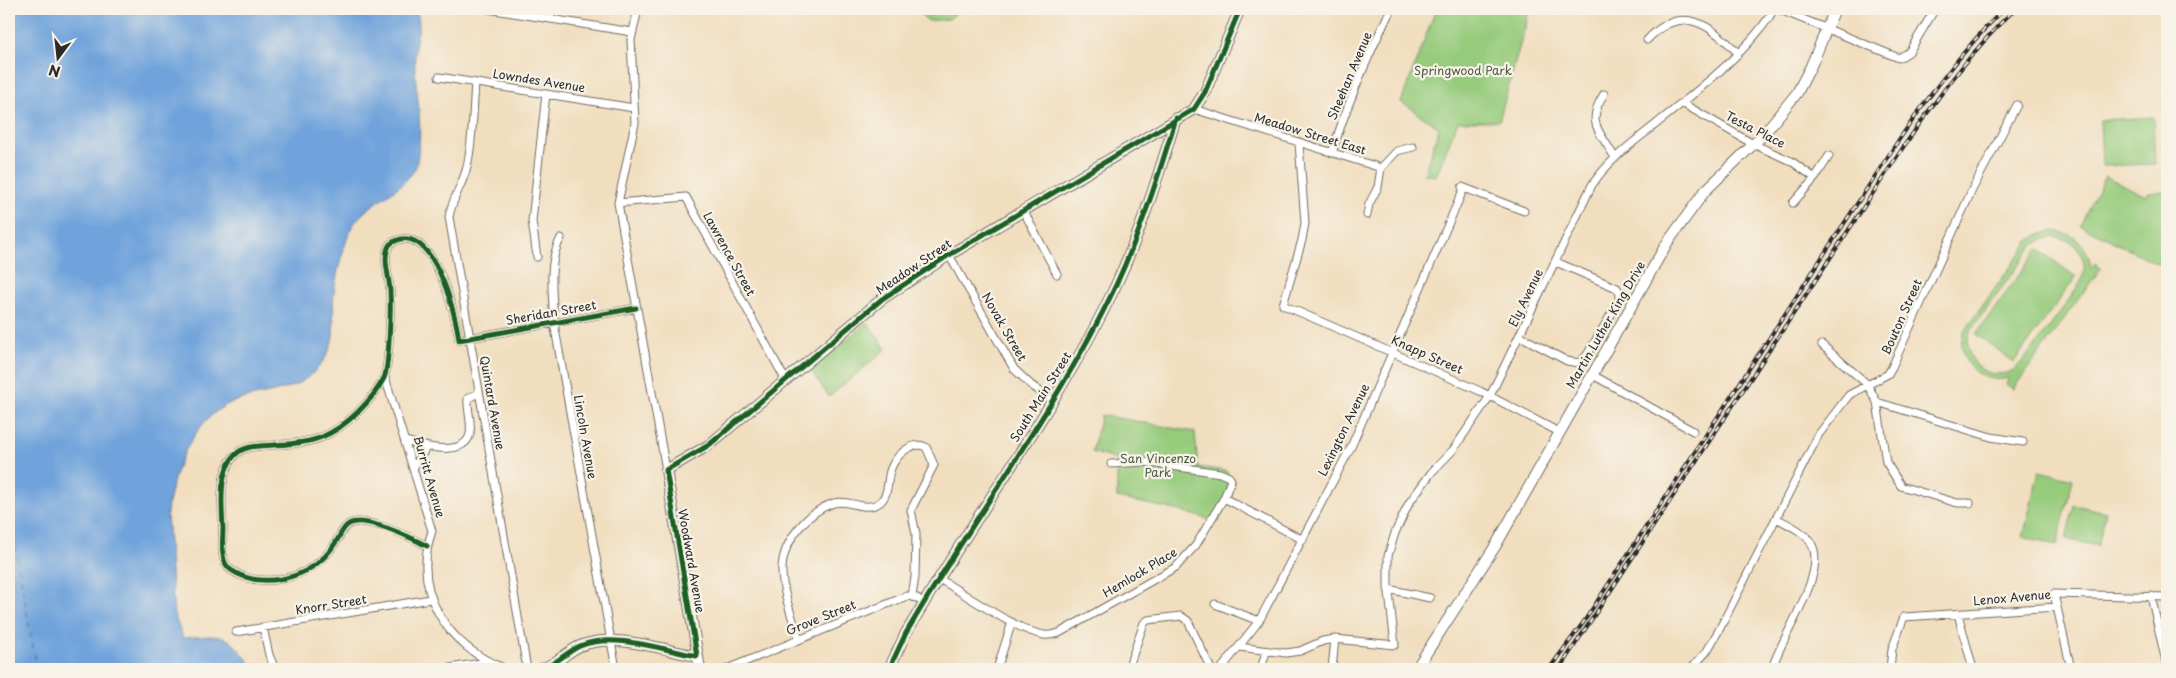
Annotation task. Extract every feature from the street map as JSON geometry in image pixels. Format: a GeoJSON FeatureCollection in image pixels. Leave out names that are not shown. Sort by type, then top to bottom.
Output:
{"type":"FeatureCollection","features":[{"type":"Feature","properties":{"kind":"main road"},"geometry":{"type":"LineString","coordinates":[[1194,109],[1208,86],[1240,9]]}},
{"type":"Feature","properties":{"kind":"main road","name":"Martin Luther King Drive"},"geometry":{"type":"LineString","coordinates":[[1416,669],[1496,545],[1591,374],[1687,213],[1705,191],[1774,123],[1797,93],[1811,66],[1835,9]]}},
{"type":"Feature","properties":{"kind":"main road","name":"Meadow Street"},"geometry":{"type":"LineString","coordinates":[[666,470],[709,445],[882,300],[949,255],[1194,109]]}},
{"type":"Feature","properties":{"kind":"main road","name":"South Main Street"},"geometry":{"type":"LineString","coordinates":[[889,669],[906,633],[938,578],[1052,400],[1090,336],[1126,262],[1156,182],[1176,118]]}},
{"type":"Feature","properties":{"kind":"main road","name":"Woodward Avenue"},"geometry":{"type":"LineString","coordinates":[[666,470],[700,669]]}},
{"type":"Feature","properties":{"kind":"main road"},"geometry":{"type":"LineString","coordinates":[[541,669],[552,665],[581,646],[610,640],[697,656]]}},
{"type":"Feature","properties":{"kind":"street"},"geometry":{"type":"LineString","coordinates":[[488,9],[632,32]]}},
{"type":"Feature","properties":{"kind":"street","name":"Woodward Avenue"},"geometry":{"type":"LineString","coordinates":[[638,9],[632,32],[633,142],[621,183],[618,203],[666,470]]}},
{"type":"Feature","properties":{"kind":"street","name":"Sheehan Avenue"},"geometry":{"type":"LineString","coordinates":[[1332,153],[1348,104],[1391,9]]}},
{"type":"Feature","properties":{"kind":"street","name":"Ely Avenue"},"geometry":{"type":"LineString","coordinates":[[1335,639],[1395,645],[1388,589],[1388,556],[1408,503],[1431,473],[1453,450],[1490,396],[1592,185],[1602,170],[1615,158],[1682,104],[1764,28],[1774,9]]}},
{"type":"Feature","properties":{"kind":"street"},"geometry":{"type":"LineString","coordinates":[[1778,9],[1899,58],[1909,52],[1935,9]]}},
{"type":"Feature","properties":{"kind":"street"},"geometry":{"type":"LineString","coordinates":[[1647,40],[1656,30],[1681,20],[1696,21],[1719,34],[1738,53]]}},
{"type":"Feature","properties":{"kind":"street","name":"Lowndes Avenue"},"geometry":{"type":"LineString","coordinates":[[440,77],[634,108]]}},
{"type":"Feature","properties":{"kind":"street","name":"Quintard Avenue"},"geometry":{"type":"LineString","coordinates":[[475,83],[468,162],[461,187],[453,199],[449,217],[527,669]]}},
{"type":"Feature","properties":{"kind":"street"},"geometry":{"type":"LineString","coordinates":[[537,257],[532,221],[546,94]]}},
{"type":"Feature","properties":{"kind":"street"},"geometry":{"type":"LineString","coordinates":[[1604,94],[1595,108],[1594,121],[1615,158]]}},
{"type":"Feature","properties":{"kind":"street","name":"Testa Place"},"geometry":{"type":"LineString","coordinates":[[1682,104],[1753,144],[1791,161],[1815,178]]}},
{"type":"Feature","properties":{"kind":"street","name":"Bouton Street"},"geometry":{"type":"LineString","coordinates":[[1691,669],[1707,651],[1720,630],[1819,434],[1849,395],[1888,374],[1964,206],[2017,105]]}},
{"type":"Feature","properties":{"kind":"street","name":"Meadow Street East"},"geometry":{"type":"LineString","coordinates":[[1194,109],[1299,144],[1382,168]]}},
{"type":"Feature","properties":{"kind":"street","name":"Knapp Street"},"geometry":{"type":"LineString","coordinates":[[1299,144],[1305,223],[1302,240],[1282,305],[1490,396],[1559,432]]}},
{"type":"Feature","properties":{"kind":"street"},"geometry":{"type":"LineString","coordinates":[[1367,215],[1369,204],[1378,187],[1382,168],[1397,151],[1413,147]]}},
{"type":"Feature","properties":{"kind":"street"},"geometry":{"type":"LineString","coordinates":[[1793,204],[1815,178],[1829,156]]}},
{"type":"Feature","properties":{"kind":"street","name":"Lexington Avenue"},"geometry":{"type":"LineString","coordinates":[[1221,669],[1259,621],[1351,447],[1462,187],[1524,211]]}},
{"type":"Feature","properties":{"kind":"street","name":"Lawrence Street"},"geometry":{"type":"LineString","coordinates":[[618,203],[686,197],[786,381]]}},
{"type":"Feature","properties":{"kind":"street"},"geometry":{"type":"LineString","coordinates":[[1023,210],[1057,274]]}},
{"type":"Feature","properties":{"kind":"street","name":"Lincoln Avenue"},"geometry":{"type":"LineString","coordinates":[[561,238],[557,244],[552,280],[554,323],[616,669]]}},
{"type":"Feature","properties":{"kind":"street"},"geometry":{"type":"LineString","coordinates":[[427,546],[409,536],[357,522],[345,526],[323,560],[306,572],[286,578],[265,581],[253,579],[233,571],[224,561],[222,494],[226,472],[235,454],[249,447],[294,443],[321,438],[329,434],[351,418],[366,403],[385,377],[390,291],[386,254],[388,246],[393,242],[404,239],[413,241],[429,253],[448,290],[459,340],[470,338]]}},
{"type":"Feature","properties":{"kind":"street","name":"Novak Street"},"geometry":{"type":"LineString","coordinates":[[949,255],[1014,369],[1030,385],[1052,400]]}},
{"type":"Feature","properties":{"kind":"street"},"geometry":{"type":"LineString","coordinates":[[1520,336],[1567,361],[1579,363],[1585,358],[1619,301],[1619,291],[1609,283],[1556,262]]}},
{"type":"Feature","properties":{"kind":"street","name":"Sheridan Street"},"geometry":{"type":"LineString","coordinates":[[470,338],[636,308]]}},
{"type":"Feature","properties":{"kind":"street"},"geometry":{"type":"LineString","coordinates":[[1822,345],[1867,384],[1878,402],[1886,462],[1900,486],[1957,503],[1970,503]]}},
{"type":"Feature","properties":{"kind":"street"},"geometry":{"type":"LineString","coordinates":[[1591,374],[1694,431]]}},
{"type":"Feature","properties":{"kind":"street","name":"Burritt Avenue"},"geometry":{"type":"LineString","coordinates":[[385,377],[432,531],[427,546],[430,600]]}},
{"type":"Feature","properties":{"kind":"street"},"geometry":{"type":"LineString","coordinates":[[406,441],[426,448],[444,448],[457,446],[466,441],[470,434],[468,398],[479,393]]}},
{"type":"Feature","properties":{"kind":"street"},"geometry":{"type":"LineString","coordinates":[[1878,402],[1991,437],[2023,442]]}},
{"type":"Feature","properties":{"kind":"street"},"geometry":{"type":"LineString","coordinates":[[799,639],[782,578],[783,563],[789,544],[801,525],[834,503],[848,502],[865,506],[879,503],[886,492],[889,472],[894,462],[915,444],[926,447],[934,465],[911,510],[916,534],[915,577],[912,596],[924,603]]}},
{"type":"Feature","properties":{"kind":"street"},"geometry":{"type":"LineString","coordinates":[[414,467],[426,448]]}},
{"type":"Feature","properties":{"kind":"street"},"geometry":{"type":"LineString","coordinates":[[1111,464],[1144,462],[1226,474],[1230,480],[1224,498],[1302,540]]}},
{"type":"Feature","properties":{"kind":"street","name":"Hemlock Place"},"geometry":{"type":"LineString","coordinates":[[1012,622],[1042,635],[1059,633],[1176,567],[1196,545],[1224,498]]}},
{"type":"Feature","properties":{"kind":"street"},"geometry":{"type":"LineString","coordinates":[[1772,669],[1776,654],[1803,605],[1814,568],[1814,554],[1811,543],[1800,532],[1776,518]]}},
{"type":"Feature","properties":{"kind":"street"},"geometry":{"type":"LineString","coordinates":[[938,578],[1012,622],[998,669]]}},
{"type":"Feature","properties":{"kind":"street"},"geometry":{"type":"LineString","coordinates":[[1388,589],[1430,598]]}},
{"type":"Feature","properties":{"kind":"street","name":"Lenox Avenue"},"geometry":{"type":"LineString","coordinates":[[1890,669],[1892,649],[1904,617],[2057,607],[2054,594],[2167,597]]}},
{"type":"Feature","properties":{"kind":"street","name":"Grove Street"},"geometry":{"type":"LineString","coordinates":[[727,669],[896,599],[912,596]]}},
{"type":"Feature","properties":{"kind":"street"},"geometry":{"type":"LineString","coordinates":[[2151,596],[2167,666]]}},
{"type":"Feature","properties":{"kind":"street"},"geometry":{"type":"LineString","coordinates":[[430,600],[454,636],[467,650],[487,662],[506,669]]}},
{"type":"Feature","properties":{"kind":"street","name":"Knorr Street"},"geometry":{"type":"LineString","coordinates":[[236,632],[430,600]]}},
{"type":"Feature","properties":{"kind":"street"},"geometry":{"type":"LineString","coordinates":[[1215,604],[1259,621]]}},
{"type":"Feature","properties":{"kind":"street"},"geometry":{"type":"LineString","coordinates":[[2057,607],[2071,669]]}},
{"type":"Feature","properties":{"kind":"street"},"geometry":{"type":"LineString","coordinates":[[1958,614],[1973,669]]}},
{"type":"Feature","properties":{"kind":"street"},"geometry":{"type":"LineString","coordinates":[[1128,669],[1144,623],[1148,620],[1181,616],[1188,621],[1211,669]]}},
{"type":"Feature","properties":{"kind":"street"},"geometry":{"type":"LineString","coordinates":[[263,627],[269,655],[276,669]]}},
{"type":"Feature","properties":{"kind":"street"},"geometry":{"type":"LineString","coordinates":[[1239,646],[1266,652],[1286,653],[1300,651],[1324,641],[1335,639],[1332,669]]}},
{"type":"Feature","properties":{"kind":"street"},"geometry":{"type":"LineString","coordinates":[[1261,669],[1266,652]]}},
{"type":"Feature","properties":{"kind":"street"},"geometry":{"type":"LineString","coordinates":[[444,669],[487,662]]}},
{"type":"Feature","properties":{"kind":"green space"},"geometry":{"type":"Polygon","coordinates":[[[915,9],[961,9],[949,19],[928,21],[915,9]]]}},
{"type":"Feature","properties":{"kind":"green space","name":"Springwood Park"},"geometry":{"type":"Polygon","coordinates":[[[1436,9],[1530,9],[1499,121],[1458,121],[1436,176],[1424,174],[1439,128],[1401,102],[1436,9]]]}},
{"type":"Feature","properties":{"kind":"green space"},"geometry":{"type":"Polygon","coordinates":[[[2153,117],[2155,164],[2102,166],[2100,120],[2153,117]]]}},
{"type":"Feature","properties":{"kind":"green space"},"geometry":{"type":"Polygon","coordinates":[[[2105,176],[2146,196],[2148,193],[2167,191],[2166,268],[2080,225],[2105,176]]]}},
{"type":"Feature","properties":{"kind":"green space"},"geometry":{"type":"Polygon","coordinates":[[[2054,231],[2062,232],[2075,238],[2084,248],[2090,260],[2091,268],[2095,263],[2101,268],[2013,389],[2006,384],[2009,378],[1989,378],[1980,375],[1972,369],[1963,354],[1963,333],[2029,241],[2038,235],[2054,231]],[[2052,237],[2041,240],[2030,249],[1971,330],[1968,339],[1969,352],[1975,363],[1983,370],[1993,374],[2003,374],[2013,370],[2028,355],[2049,328],[2082,280],[2084,264],[2079,250],[2068,241],[2052,237]]]}},
{"type":"Feature","properties":{"kind":"green space"},"geometry":{"type":"Polygon","coordinates":[[[2038,249],[2076,277],[2014,362],[1976,334],[2038,249]]]}},
{"type":"Feature","properties":{"kind":"green space"},"geometry":{"type":"Polygon","coordinates":[[[867,322],[886,349],[829,397],[811,370],[867,322]]]}},
{"type":"Feature","properties":{"kind":"green space","name":"San Vincenzo Park"},"geometry":{"type":"Polygon","coordinates":[[[1101,415],[1195,432],[1198,467],[1226,471],[1235,482],[1219,522],[1176,510],[1117,498],[1117,460],[1092,452],[1101,415]]]}},
{"type":"Feature","properties":{"kind":"green space"},"geometry":{"type":"Polygon","coordinates":[[[2039,471],[2073,479],[2057,545],[2023,537],[2039,471]]]}},
{"type":"Feature","properties":{"kind":"green space"},"geometry":{"type":"Polygon","coordinates":[[[2074,505],[2106,512],[2098,546],[2066,539],[2074,505]]]}},
{"type":"Feature","properties":{"kind":"water"},"geometry":{"type":"Polygon","coordinates":[[[9,9],[415,9],[419,19],[415,49],[415,75],[420,140],[416,166],[406,180],[368,209],[353,225],[336,279],[333,331],[329,352],[313,373],[295,385],[233,402],[206,420],[186,449],[173,483],[167,514],[174,614],[183,638],[218,636],[225,638],[238,648],[255,669],[9,669],[9,9]]]}},
{"type":"Feature","properties":{"kind":"ferry route"},"geometry":{"type":"LineString","coordinates":[[9,513],[37,669]]}},
{"type":"Feature","properties":{"kind":"railway"},"geometry":{"type":"LineString","coordinates":[[1549,669],[1583,623],[1898,141],[1961,56],[2004,9]]}},
{"type":"Feature","properties":{"kind":"railway"},"geometry":{"type":"LineString","coordinates":[[1559,669],[1904,146],[1956,74],[2015,9]]}},
{"type":"Feature","properties":{"kind":"cycle path"},"geometry":{"type":"LineString","coordinates":[[541,669],[551,665],[580,646],[593,642],[623,641],[697,656],[666,470],[709,445],[882,299],[949,255],[1194,109],[1205,92],[1240,9]]}},
{"type":"Feature","properties":{"kind":"cycle path"},"geometry":{"type":"LineString","coordinates":[[889,669],[906,633],[948,563],[1049,407],[1095,326],[1134,244],[1176,118]]}},
{"type":"Feature","properties":{"kind":"cycle path"},"geometry":{"type":"LineString","coordinates":[[427,546],[377,525],[356,522],[345,527],[320,562],[306,571],[291,577],[269,580],[249,578],[231,570],[223,556],[223,480],[226,470],[235,455],[243,449],[305,442],[331,433],[358,412],[373,396],[384,378],[387,362],[390,310],[386,255],[390,244],[405,239],[418,243],[429,255],[447,291],[459,340],[636,308]]}}]}
